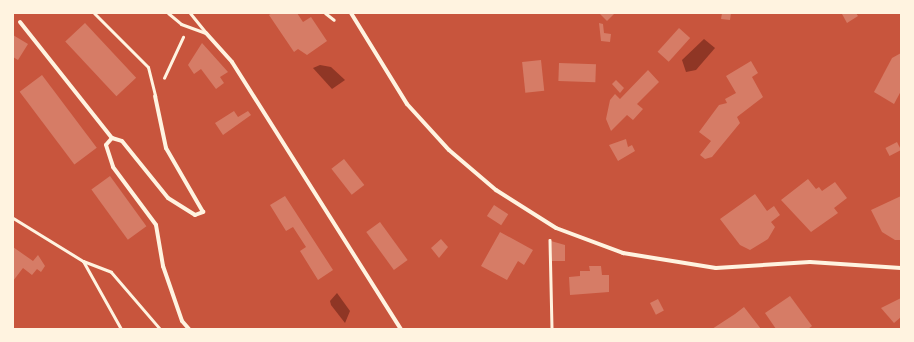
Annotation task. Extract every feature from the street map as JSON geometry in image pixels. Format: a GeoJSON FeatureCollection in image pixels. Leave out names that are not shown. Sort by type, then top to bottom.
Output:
{"type":"FeatureCollection","features":[{"type":"Feature","properties":{"kind":"street"},"geometry":{"type":"LineString","coordinates":[[351,13],[408,104],[449,150],[496,190],[550,224],[623,253],[716,268],[810,262],[901,268]]}},
{"type":"Feature","properties":{"kind":"street"},"geometry":{"type":"LineString","coordinates":[[20,22],[112,138],[122,141],[168,198],[195,215],[203,212],[166,148],[155,96]]}},
{"type":"Feature","properties":{"kind":"street"},"geometry":{"type":"LineString","coordinates":[[206,33],[232,62],[401,329]]}},
{"type":"Feature","properties":{"kind":"street"},"geometry":{"type":"LineString","coordinates":[[112,138],[106,145],[113,167],[156,225],[163,266],[182,321],[189,329]]}},
{"type":"Feature","properties":{"kind":"lane"},"geometry":{"type":"LineString","coordinates":[[94,13],[148,68],[155,96]]}},
{"type":"Feature","properties":{"kind":"lane"},"geometry":{"type":"LineString","coordinates":[[168,13],[188,27],[206,33]]}},
{"type":"Feature","properties":{"kind":"lane"},"geometry":{"type":"LineString","coordinates":[[190,13],[206,33]]}},
{"type":"Feature","properties":{"kind":"lane"},"geometry":{"type":"LineString","coordinates":[[324,13],[334,20]]}},
{"type":"Feature","properties":{"kind":"lane"},"geometry":{"type":"LineString","coordinates":[[13,218],[83,261],[111,272],[160,329]]}},
{"type":"Feature","properties":{"kind":"lane"},"geometry":{"type":"LineString","coordinates":[[83,261],[121,329]]}},
{"type":"Feature","properties":{"kind":"path"},"geometry":{"type":"LineString","coordinates":[[155,96],[188,27]]}},
{"type":"Feature","properties":{"kind":"path"},"geometry":{"type":"LineString","coordinates":[[550,224],[552,329]]}},
{"type":"Feature","properties":{"kind":"shaded area"},"geometry":{"type":"Polygon","coordinates":[[[704,39],[715,48],[696,70],[686,72],[682,60],[704,39]]]}},
{"type":"Feature","properties":{"kind":"shaded area"},"geometry":{"type":"Polygon","coordinates":[[[320,65],[331,67],[345,80],[332,89],[313,68],[320,65]]]}},
{"type":"Feature","properties":{"kind":"shaded area"},"geometry":{"type":"Polygon","coordinates":[[[337,293],[350,311],[345,323],[331,305],[330,301],[337,293]]]}},
{"type":"Feature","properties":{"kind":"building"},"geometry":{"type":"Polygon","coordinates":[[[272,13],[297,13],[303,22],[311,17],[327,41],[307,55],[298,49],[294,52],[269,15],[272,13]]]}},
{"type":"Feature","properties":{"kind":"building"},"geometry":{"type":"Polygon","coordinates":[[[599,13],[615,13],[607,21],[599,13]]]}},
{"type":"Feature","properties":{"kind":"building"},"geometry":{"type":"Polygon","coordinates":[[[722,13],[731,13],[730,20],[721,19],[722,13]]]}},
{"type":"Feature","properties":{"kind":"building"},"geometry":{"type":"Polygon","coordinates":[[[856,13],[858,16],[847,23],[842,14],[856,13]]]}},
{"type":"Feature","properties":{"kind":"building"},"geometry":{"type":"Polygon","coordinates":[[[85,23],[136,78],[116,96],[65,41],[85,23]]]}},
{"type":"Feature","properties":{"kind":"building"},"geometry":{"type":"Polygon","coordinates":[[[599,23],[603,24],[604,33],[611,34],[610,42],[601,41],[599,23]]]}},
{"type":"Feature","properties":{"kind":"building"},"geometry":{"type":"Polygon","coordinates":[[[679,28],[690,38],[669,62],[658,52],[679,28]]]}},
{"type":"Feature","properties":{"kind":"building"},"geometry":{"type":"Polygon","coordinates":[[[13,35],[28,44],[18,60],[13,57],[13,35]]]}},
{"type":"Feature","properties":{"kind":"building"},"geometry":{"type":"Polygon","coordinates":[[[202,43],[228,72],[220,77],[224,83],[216,89],[201,69],[194,74],[188,65],[202,43]]]}},
{"type":"Feature","properties":{"kind":"building"},"geometry":{"type":"Polygon","coordinates":[[[901,53],[901,91],[894,104],[874,92],[892,58],[901,53]]]}},
{"type":"Feature","properties":{"kind":"building"},"geometry":{"type":"Polygon","coordinates":[[[541,60],[544,91],[525,93],[522,62],[541,60]]]}},
{"type":"Feature","properties":{"kind":"building"},"geometry":{"type":"Polygon","coordinates":[[[751,61],[758,73],[752,77],[763,97],[737,117],[740,123],[712,157],[705,159],[700,155],[711,141],[699,132],[719,105],[727,103],[725,99],[736,93],[726,76],[751,61]]]}},
{"type":"Feature","properties":{"kind":"building"},"geometry":{"type":"Polygon","coordinates":[[[559,63],[596,64],[595,82],[558,81],[559,63]]]}},
{"type":"Feature","properties":{"kind":"building"},"geometry":{"type":"Polygon","coordinates":[[[648,70],[659,82],[637,104],[643,109],[633,120],[627,115],[611,131],[606,119],[610,100],[615,94],[620,99],[648,70]]]}},
{"type":"Feature","properties":{"kind":"building"},"geometry":{"type":"Polygon","coordinates":[[[42,75],[97,148],[74,165],[20,92],[42,75]]]}},
{"type":"Feature","properties":{"kind":"building"},"geometry":{"type":"Polygon","coordinates":[[[616,80],[624,88],[620,93],[612,84],[616,80]]]}},
{"type":"Feature","properties":{"kind":"building"},"geometry":{"type":"Polygon","coordinates":[[[234,111],[238,117],[248,111],[251,115],[223,135],[215,123],[234,111]]]}},
{"type":"Feature","properties":{"kind":"building"},"geometry":{"type":"Polygon","coordinates":[[[626,139],[628,147],[632,145],[635,151],[618,161],[609,145],[626,139]]]}},
{"type":"Feature","properties":{"kind":"building"},"geometry":{"type":"Polygon","coordinates":[[[897,142],[901,150],[890,156],[885,148],[897,142]]]}},
{"type":"Feature","properties":{"kind":"building"},"geometry":{"type":"Polygon","coordinates":[[[344,159],[364,185],[352,195],[331,169],[344,159]]]}},
{"type":"Feature","properties":{"kind":"building"},"geometry":{"type":"Polygon","coordinates":[[[110,176],[146,226],[128,240],[91,190],[110,176]]]}},
{"type":"Feature","properties":{"kind":"building"},"geometry":{"type":"Polygon","coordinates":[[[808,179],[816,189],[819,187],[822,191],[835,182],[847,198],[834,208],[838,213],[811,232],[781,200],[808,179]]]}},
{"type":"Feature","properties":{"kind":"building"},"geometry":{"type":"Polygon","coordinates":[[[755,194],[767,211],[774,206],[780,215],[771,222],[775,227],[768,239],[750,250],[740,245],[720,219],[755,194]]]}},
{"type":"Feature","properties":{"kind":"building"},"geometry":{"type":"Polygon","coordinates":[[[285,196],[333,270],[318,280],[300,251],[306,247],[293,227],[286,231],[270,205],[285,196]]]}},
{"type":"Feature","properties":{"kind":"building"},"geometry":{"type":"Polygon","coordinates":[[[901,196],[901,240],[895,240],[882,232],[871,210],[901,196]]]}},
{"type":"Feature","properties":{"kind":"building"},"geometry":{"type":"Polygon","coordinates":[[[494,205],[508,214],[501,225],[487,216],[494,205]]]}},
{"type":"Feature","properties":{"kind":"building"},"geometry":{"type":"Polygon","coordinates":[[[380,222],[408,260],[394,270],[366,232],[380,222]]]}},
{"type":"Feature","properties":{"kind":"building"},"geometry":{"type":"Polygon","coordinates":[[[500,232],[533,250],[524,265],[518,261],[507,280],[481,266],[500,232]]]}},
{"type":"Feature","properties":{"kind":"building"},"geometry":{"type":"Polygon","coordinates":[[[441,239],[448,247],[439,258],[431,248],[441,239]]]}},
{"type":"Feature","properties":{"kind":"building"},"geometry":{"type":"Polygon","coordinates":[[[551,241],[565,245],[565,261],[552,261],[551,241]]]}},
{"type":"Feature","properties":{"kind":"building"},"geometry":{"type":"Polygon","coordinates":[[[13,247],[33,261],[38,255],[45,266],[41,272],[37,269],[32,275],[23,268],[13,281],[13,247]]]}},
{"type":"Feature","properties":{"kind":"building"},"geometry":{"type":"Polygon","coordinates":[[[589,266],[601,266],[602,275],[609,275],[609,292],[570,295],[569,277],[580,276],[580,271],[590,271],[589,266]]]}},
{"type":"Feature","properties":{"kind":"building"},"geometry":{"type":"Polygon","coordinates":[[[790,296],[812,326],[808,329],[776,329],[765,313],[790,296]]]}},
{"type":"Feature","properties":{"kind":"building"},"geometry":{"type":"Polygon","coordinates":[[[901,298],[901,317],[894,323],[881,308],[901,298]]]}},
{"type":"Feature","properties":{"kind":"building"},"geometry":{"type":"Polygon","coordinates":[[[658,299],[664,311],[656,315],[650,303],[658,299]]]}},
{"type":"Feature","properties":{"kind":"building"},"geometry":{"type":"Polygon","coordinates":[[[744,307],[761,329],[712,329],[735,314],[744,307]]]}}]}
